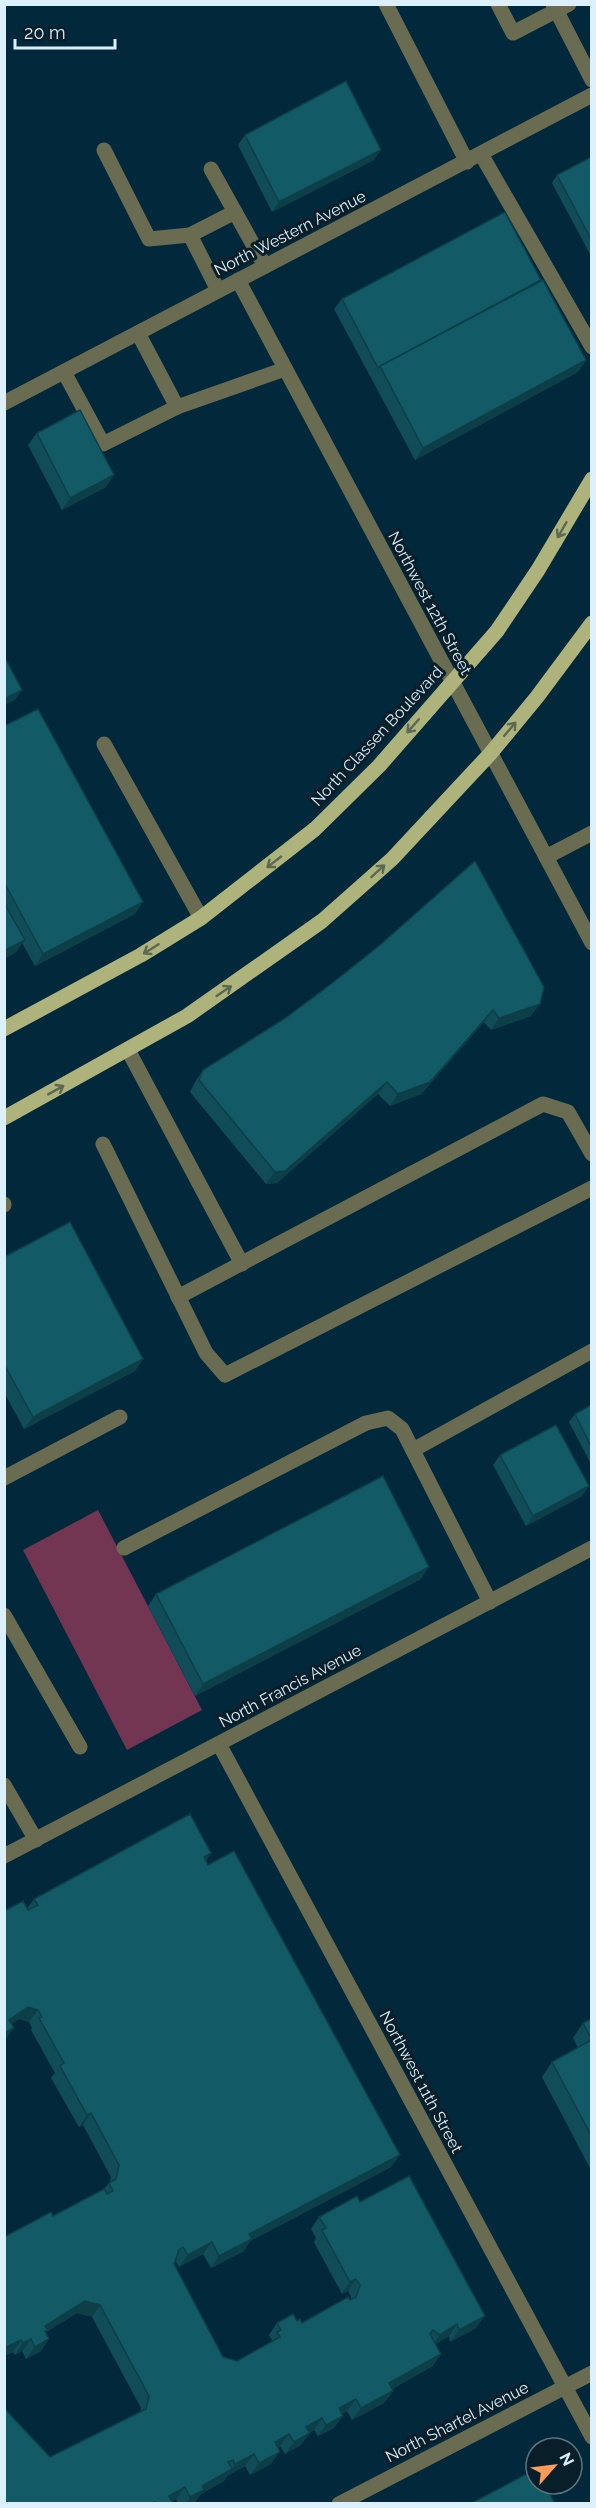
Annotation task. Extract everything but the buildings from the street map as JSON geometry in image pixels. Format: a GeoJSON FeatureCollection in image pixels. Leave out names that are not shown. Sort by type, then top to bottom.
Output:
{"type":"FeatureCollection","features":[{"type":"Feature","properties":{"kind":"main road","name":"North Classen Boulevard"},"geometry":{"type":"LineString","coordinates":[[4,1029],[141,955],[201,918],[315,829],[379,766],[497,631],[538,570],[591,479]]}},
{"type":"Feature","properties":{"kind":"main road"},"geometry":{"type":"LineString","coordinates":[[4,1118],[187,1016],[322,921],[392,859],[490,754],[537,697],[591,623]]}},
{"type":"Feature","properties":{"kind":"street"},"geometry":{"type":"LineString","coordinates":[[387,4],[466,162]]}},
{"type":"Feature","properties":{"kind":"street"},"geometry":{"type":"LineString","coordinates":[[498,4],[513,33],[559,7],[591,80]]}},
{"type":"Feature","properties":{"kind":"street","name":"North Western Avenue"},"geometry":{"type":"LineString","coordinates":[[4,403],[591,95]]}},
{"type":"Feature","properties":{"kind":"street"},"geometry":{"type":"LineString","coordinates":[[104,150],[149,239],[190,235],[235,212]]}},
{"type":"Feature","properties":{"kind":"street"},"geometry":{"type":"LineString","coordinates":[[481,154],[591,347]]}},
{"type":"Feature","properties":{"kind":"street"},"geometry":{"type":"LineString","coordinates":[[212,169],[265,266]]}},
{"type":"Feature","properties":{"kind":"street"},"geometry":{"type":"LineString","coordinates":[[190,235],[218,290]]}},
{"type":"Feature","properties":{"kind":"street","name":"Northwest 12th Street"},"geometry":{"type":"LineString","coordinates":[[238,280],[591,943]]}},
{"type":"Feature","properties":{"kind":"street"},"geometry":{"type":"LineString","coordinates":[[138,333],[177,407]]}},
{"type":"Feature","properties":{"kind":"street"},"geometry":{"type":"LineString","coordinates":[[64,372],[103,444],[177,407],[285,369]]}},
{"type":"Feature","properties":{"kind":"street"},"geometry":{"type":"LineString","coordinates":[[104,744],[201,918]]}},
{"type":"Feature","properties":{"kind":"street"},"geometry":{"type":"LineString","coordinates":[[546,858],[591,833]]}},
{"type":"Feature","properties":{"kind":"street"},"geometry":{"type":"LineString","coordinates":[[128,1050],[242,1264]]}},
{"type":"Feature","properties":{"kind":"street"},"geometry":{"type":"LineString","coordinates":[[178,1297],[543,1104],[568,1112],[591,1154]]}},
{"type":"Feature","properties":{"kind":"street"},"geometry":{"type":"LineString","coordinates":[[103,1144],[206,1353],[225,1375],[591,1188]]}},
{"type":"Feature","properties":{"kind":"street"},"geometry":{"type":"LineString","coordinates":[[413,1450],[591,1351]]}},
{"type":"Feature","properties":{"kind":"street"},"geometry":{"type":"LineString","coordinates":[[4,1478],[120,1417]]}},
{"type":"Feature","properties":{"kind":"street"},"geometry":{"type":"LineString","coordinates":[[124,1548],[366,1422],[388,1418],[402,1429],[490,1602]]}},
{"type":"Feature","properties":{"kind":"street","name":"North Francis Avenue"},"geometry":{"type":"LineString","coordinates":[[4,1856],[591,1548]]}},
{"type":"Feature","properties":{"kind":"street"},"geometry":{"type":"LineString","coordinates":[[4,1615],[80,1747]]}},
{"type":"Feature","properties":{"kind":"street","name":"Northwest 11th Street"},"geometry":{"type":"LineString","coordinates":[[219,1744],[591,2438]]}},
{"type":"Feature","properties":{"kind":"street"},"geometry":{"type":"LineString","coordinates":[[4,1785],[36,1840]]}},
{"type":"Feature","properties":{"kind":"street","name":"North Shartel Avenue"},"geometry":{"type":"LineString","coordinates":[[339,2504],[591,2373]]}},
{"type":"Feature","properties":{"kind":"shaded area"},"geometry":{"type":"Polygon","coordinates":[[[98,1510],[202,1710],[127,1750],[23,1550],[98,1510]]]}}]}
